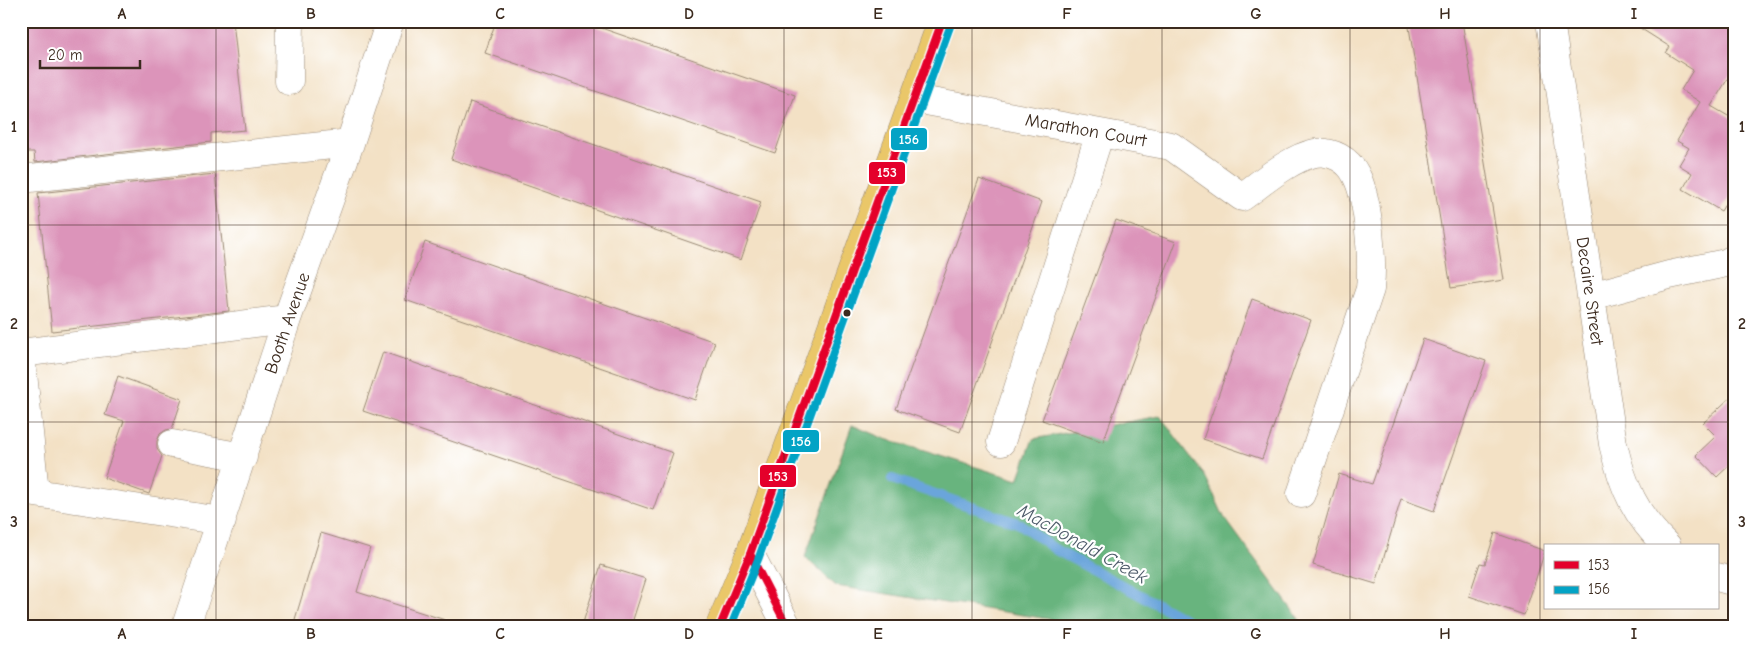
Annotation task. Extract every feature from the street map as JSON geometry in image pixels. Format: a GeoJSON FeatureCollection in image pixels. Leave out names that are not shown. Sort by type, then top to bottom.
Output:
{"type":"FeatureCollection","features":[{"type":"Feature","properties":{"kind":"main road"},"geometry":{"type":"LineString","coordinates":[[720,626],[750,554],[942,21]]}},
{"type":"Feature","properties":{"kind":"street"},"geometry":{"type":"LineString","coordinates":[[290,21],[290,81]]}},
{"type":"Feature","properties":{"kind":"street","name":"Booth Avenue"},"geometry":{"type":"LineString","coordinates":[[186,626],[287,319],[350,143],[390,21]]}},
{"type":"Feature","properties":{"kind":"street","name":"Decaire Street"},"geometry":{"type":"LineString","coordinates":[[1550,21],[1610,428],[1617,462],[1639,515],[1665,544]]}},
{"type":"Feature","properties":{"kind":"street","name":"Marathon Court"},"geometry":{"type":"LineString","coordinates":[[915,99],[1171,146],[1242,197],[1300,158],[1316,153],[1330,153],[1346,162],[1356,174],[1364,198],[1371,256],[1370,289],[1301,494]]}},
{"type":"Feature","properties":{"kind":"street"},"geometry":{"type":"LineString","coordinates":[[1001,442],[1100,133]]}},
{"type":"Feature","properties":{"kind":"street"},"geometry":{"type":"LineString","coordinates":[[21,179],[350,143]]}},
{"type":"Feature","properties":{"kind":"street"},"geometry":{"type":"LineString","coordinates":[[1591,296],[1650,280],[1726,263],[1735,258]]}},
{"type":"Feature","properties":{"kind":"street"},"geometry":{"type":"LineString","coordinates":[[222,520],[36,493],[21,353],[287,319]]}},
{"type":"Feature","properties":{"kind":"street"},"geometry":{"type":"LineString","coordinates":[[172,444],[243,457]]}},
{"type":"Feature","properties":{"kind":"street"},"geometry":{"type":"LineString","coordinates":[[750,554],[787,626]]}},
{"type":"Feature","properties":{"kind":"street"},"geometry":{"type":"LineString","coordinates":[[1718,577],[1735,582]]}},
{"type":"Feature","properties":{"kind":"green space"},"geometry":{"type":"Polygon","coordinates":[[[1160,416],[1205,476],[1224,517],[1304,626],[1094,626],[836,586],[805,557],[852,425],[885,439],[1018,480],[1033,439],[1160,416]]]}},
{"type":"Feature","properties":{"kind":"building"},"geometry":{"type":"Polygon","coordinates":[[[21,21],[233,21],[245,130],[211,133],[211,142],[35,162],[34,152],[27,152],[21,97],[21,21]]]}},
{"type":"Feature","properties":{"kind":"building"},"geometry":{"type":"Polygon","coordinates":[[[496,21],[581,21],[795,95],[775,153],[485,53],[496,21]]]}},
{"type":"Feature","properties":{"kind":"building"},"geometry":{"type":"Polygon","coordinates":[[[1408,21],[1462,21],[1504,280],[1451,288],[1408,21]]]}},
{"type":"Feature","properties":{"kind":"building"},"geometry":{"type":"Polygon","coordinates":[[[1629,21],[1735,21],[1735,67],[1711,106],[1735,120],[1735,188],[1721,211],[1683,189],[1692,173],[1679,165],[1689,148],[1677,141],[1700,102],[1681,90],[1693,70],[1666,53],[1670,47],[1629,21]]]}},
{"type":"Feature","properties":{"kind":"building"},"geometry":{"type":"Polygon","coordinates":[[[470,102],[761,202],[741,260],[451,159],[470,102]]]}},
{"type":"Feature","properties":{"kind":"building"},"geometry":{"type":"Polygon","coordinates":[[[215,174],[229,311],[52,331],[38,193],[215,174]]]}},
{"type":"Feature","properties":{"kind":"building"},"geometry":{"type":"Polygon","coordinates":[[[979,179],[1042,202],[960,432],[896,409],[979,179]]]}},
{"type":"Feature","properties":{"kind":"building"},"geometry":{"type":"Polygon","coordinates":[[[1116,220],[1176,242],[1103,442],[1042,420],[1116,220]]]}},
{"type":"Feature","properties":{"kind":"building"},"geometry":{"type":"Polygon","coordinates":[[[425,242],[715,342],[695,400],[405,300],[425,242]]]}},
{"type":"Feature","properties":{"kind":"building"},"geometry":{"type":"Polygon","coordinates":[[[1252,299],[1311,320],[1262,459],[1203,439],[1252,299]]]}},
{"type":"Feature","properties":{"kind":"building"},"geometry":{"type":"Polygon","coordinates":[[[1423,339],[1486,361],[1434,511],[1401,499],[1376,584],[1313,565],[1339,474],[1372,484],[1423,339]]]}},
{"type":"Feature","properties":{"kind":"building"},"geometry":{"type":"Polygon","coordinates":[[[383,352],[673,453],[653,510],[363,411],[383,352]]]}},
{"type":"Feature","properties":{"kind":"building"},"geometry":{"type":"Polygon","coordinates":[[[118,376],[182,399],[172,429],[160,434],[157,441],[157,449],[162,456],[149,494],[104,478],[124,421],[105,415],[118,376]]]}},
{"type":"Feature","properties":{"kind":"building"},"geometry":{"type":"Polygon","coordinates":[[[1735,393],[1735,460],[1717,477],[1696,455],[1716,436],[1703,423],[1735,393]]]}},
{"type":"Feature","properties":{"kind":"building"},"geometry":{"type":"Polygon","coordinates":[[[321,533],[370,548],[357,592],[445,620],[444,626],[293,626],[321,533]]]}},
{"type":"Feature","properties":{"kind":"building"},"geometry":{"type":"Polygon","coordinates":[[[1495,533],[1544,551],[1524,615],[1469,596],[1480,563],[1485,564],[1495,533]]]}},
{"type":"Feature","properties":{"kind":"building"},"geometry":{"type":"Polygon","coordinates":[[[601,565],[646,579],[631,626],[582,626],[601,565]]]}},
{"type":"Feature","properties":{"kind":"waterway","name":"MacDonald Creek"},"geometry":{"type":"LineString","coordinates":[[892,479],[1020,524],[1056,550],[1198,626]]}},
{"type":"Feature","properties":{"kind":"transit line","name":"153"},"geometry":{"type":"LineString","coordinates":[[720,626],[750,554],[942,21]]}},
{"type":"Feature","properties":{"kind":"transit line","name":"156"},"geometry":{"type":"LineString","coordinates":[[731,626],[759,557],[951,24]]}},
{"type":"Feature","properties":{"kind":"transit line","name":"153"},"geometry":{"type":"LineString","coordinates":[[750,554],[787,626]]}}]}
